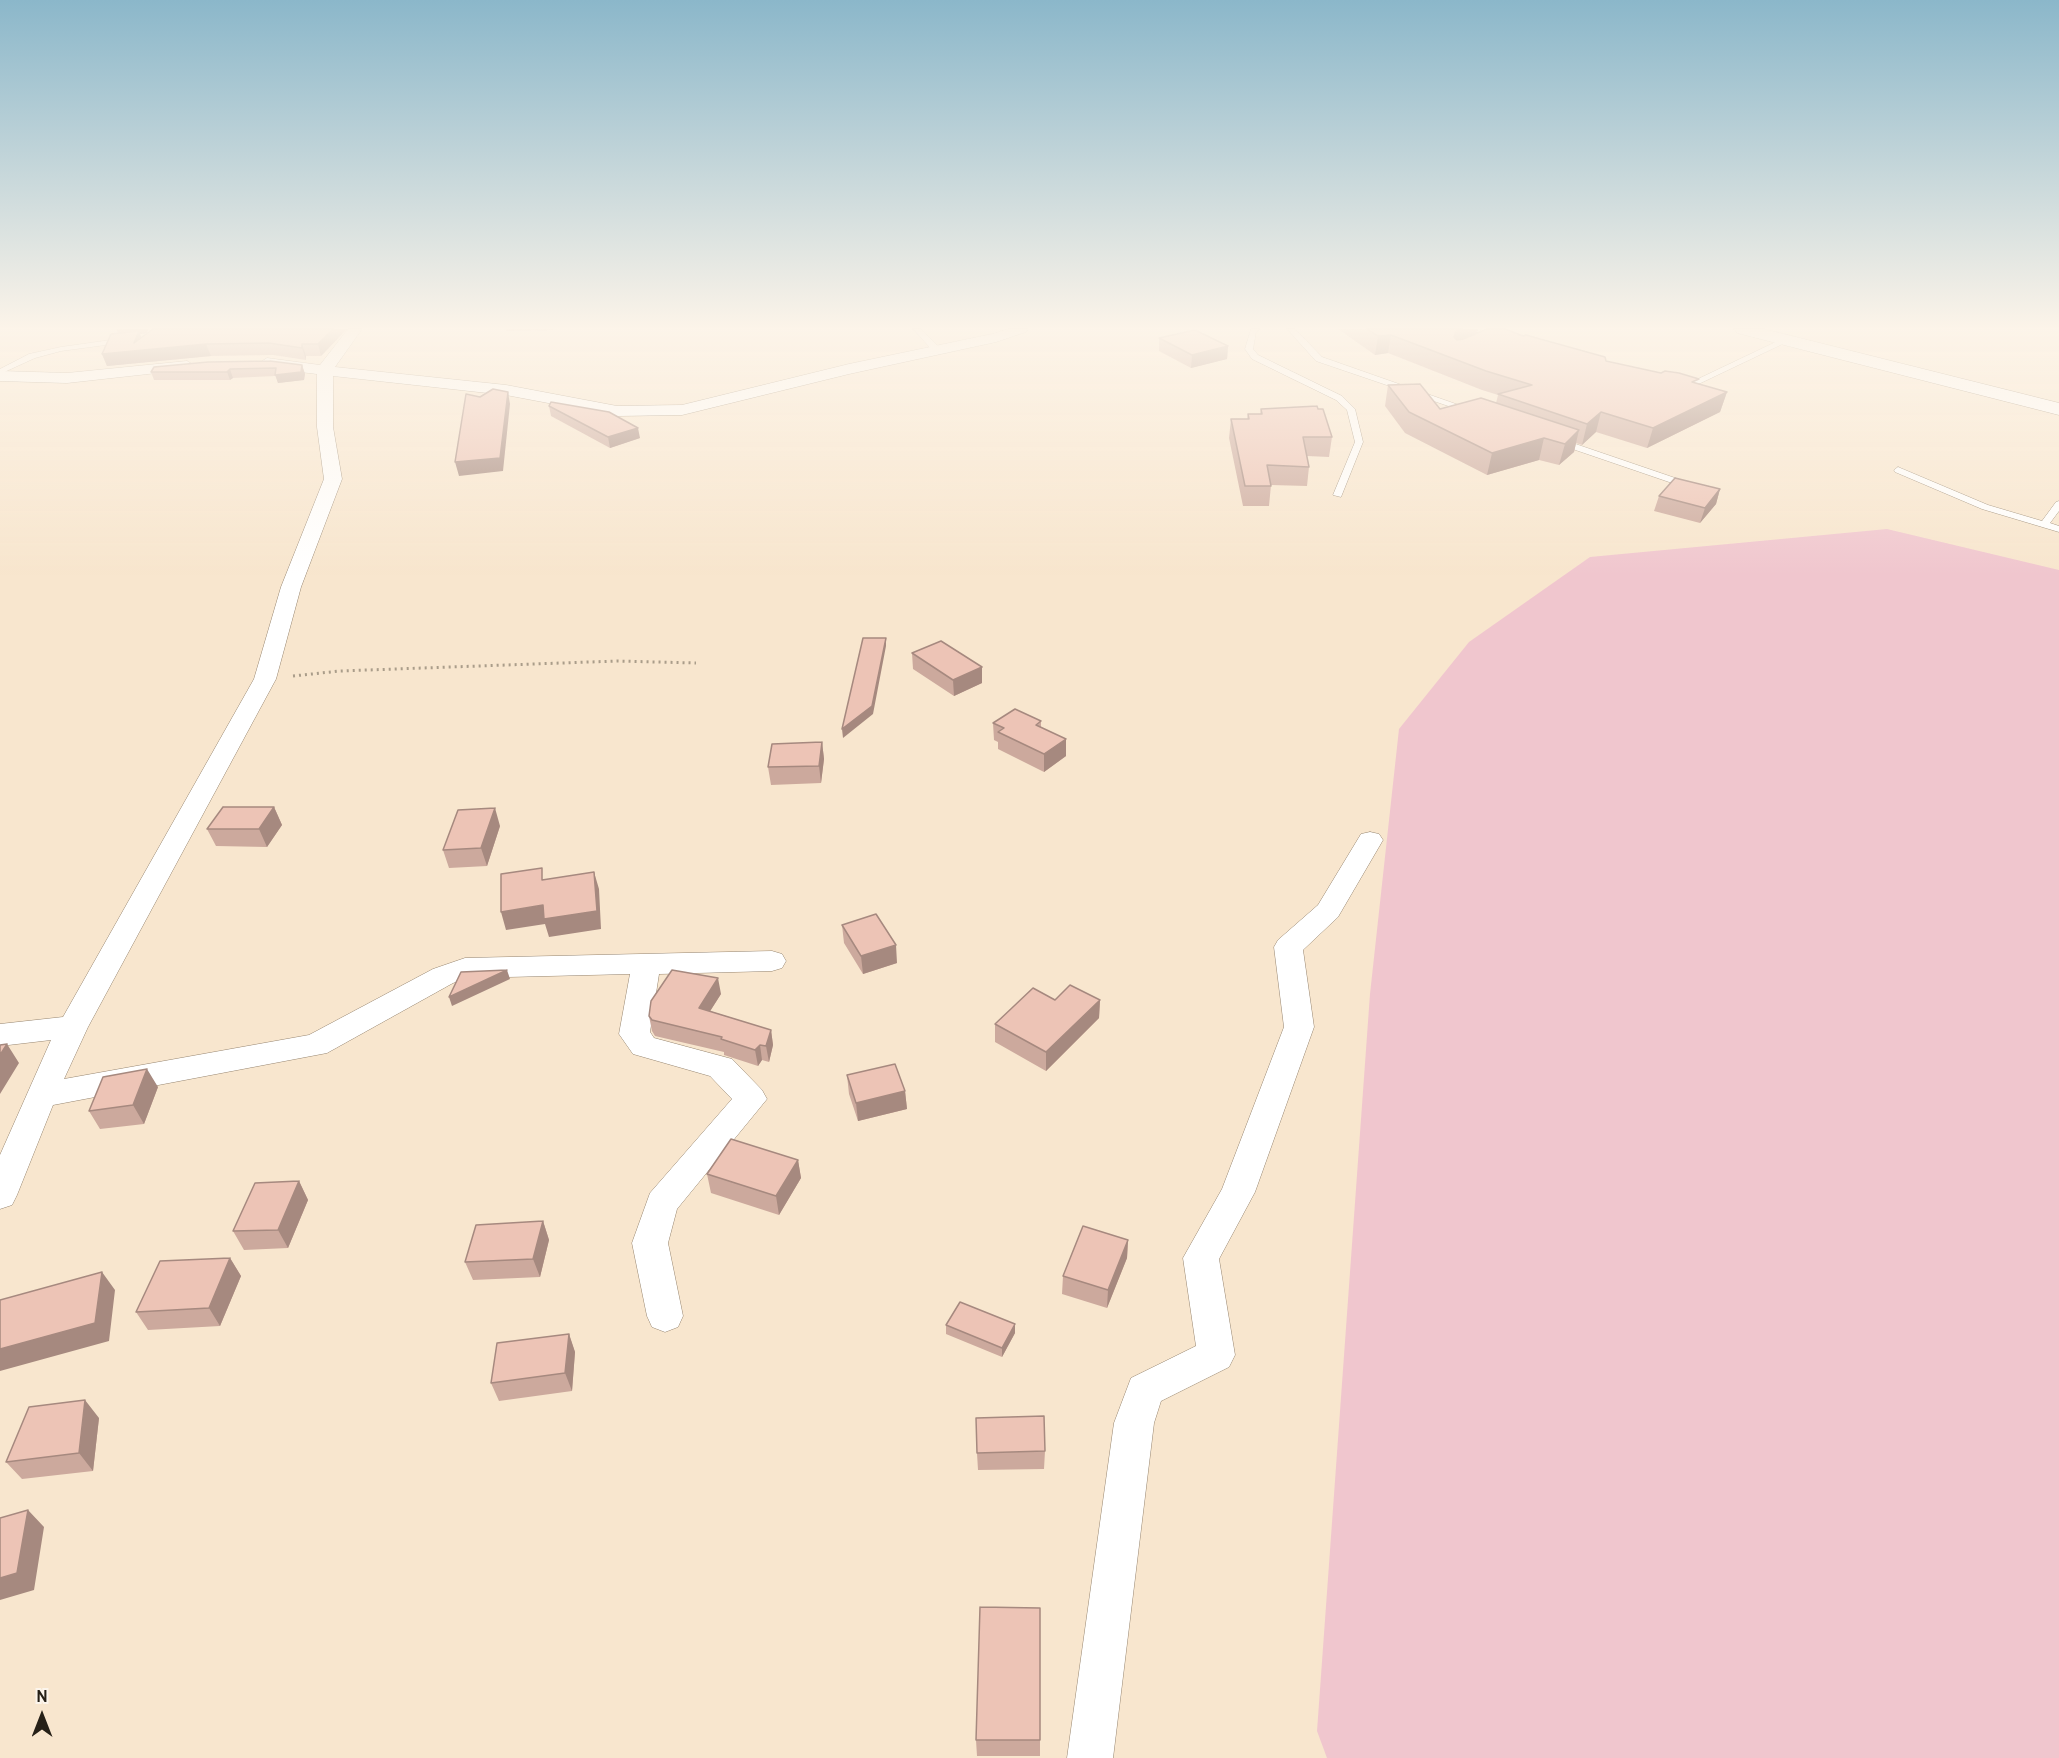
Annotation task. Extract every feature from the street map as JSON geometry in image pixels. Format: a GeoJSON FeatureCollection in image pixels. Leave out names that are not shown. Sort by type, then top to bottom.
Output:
{"type":"FeatureCollection","features":[{"type":"Feature","properties":{"kind":"street"},"geometry":{"type":"LineString","coordinates":[[0,1195],[41,1095],[74,1027],[265,679],[291,587],[333,479],[325,427],[325,411]]}},
{"type":"Feature","properties":{"kind":"street"},"geometry":{"type":"LineString","coordinates":[[1090,1758],[1134,1423],[1145,1390],[1216,1355],[1201,1258],[1238,1192],[1299,1027],[1288,946],[1328,911],[1370,840]]}},
{"type":"Feature","properties":{"kind":"street"},"geometry":{"type":"LineString","coordinates":[[41,1095],[316,1045],[443,975],[465,968],[772,961]]}},
{"type":"Feature","properties":{"kind":"street"},"geometry":{"type":"LineString","coordinates":[[646,964],[634,1034],[644,1046],[721,1067],[751,1099],[662,1203],[650,1243],[665,1316]]}},
{"type":"Feature","properties":{"kind":"street"},"geometry":{"type":"LineString","coordinates":[[0,1035],[74,1027]]}},
{"type":"Feature","properties":{"kind":"lane"},"geometry":{"type":"LineString","coordinates":[[1338,495],[1359,442],[1351,411]]}},
{"type":"Feature","properties":{"kind":"lane"},"geometry":{"type":"LineString","coordinates":[[1470,411],[1476,413]]}},
{"type":"Feature","properties":{"kind":"lane"},"geometry":{"type":"LineString","coordinates":[[1544,436],[1678,482]]}},
{"type":"Feature","properties":{"kind":"lane"},"geometry":{"type":"LineString","coordinates":[[1898,470],[1985,507],[2059,529]]}},
{"type":"Feature","properties":{"kind":"lane"},"geometry":{"type":"LineString","coordinates":[[2044,525],[2059,504]]}},
{"type":"Feature","properties":{"kind":"path"},"geometry":{"type":"LineString","coordinates":[[265,679],[340,671],[617,661],[696,663]]}},
{"type":"Feature","properties":{"kind":"shaded area"},"geometry":{"type":"Polygon","coordinates":[[[1887,529],[2059,570],[2059,1758],[1327,1758],[1317,1731],[1370,994],[1399,729],[1469,642],[1590,557],[1887,529]]]}},
{"type":"Feature","properties":{"kind":"building"},"geometry":{"type":"Polygon","coordinates":[[[463,411],[506,411],[500,458],[455,462],[463,411]]]}},
{"type":"Feature","properties":{"kind":"building"},"geometry":{"type":"Polygon","coordinates":[[[559,411],[609,412],[638,428],[608,437],[559,411]]]}},
{"type":"Feature","properties":{"kind":"building"},"geometry":{"type":"Polygon","coordinates":[[[1261,411],[1324,411],[1332,437],[1303,437],[1309,467],[1267,465],[1271,486],[1245,486],[1231,419],[1249,419],[1248,414],[1262,414],[1261,411]]]}},
{"type":"Feature","properties":{"kind":"building"},"geometry":{"type":"Polygon","coordinates":[[[1521,411],[1579,430],[1565,444],[1544,438],[1492,453],[1409,412],[1521,411]]]}},
{"type":"Feature","properties":{"kind":"building"},"geometry":{"type":"Polygon","coordinates":[[[1549,411],[1688,411],[1653,428],[1601,412],[1587,424],[1549,411]]]}},
{"type":"Feature","properties":{"kind":"building"},"geometry":{"type":"Polygon","coordinates":[[[1675,478],[1720,489],[1705,508],[1659,496],[1675,478]]]}},
{"type":"Feature","properties":{"kind":"building"},"geometry":{"type":"Polygon","coordinates":[[[863,638],[886,638],[872,706],[842,729],[863,638]]]}},
{"type":"Feature","properties":{"kind":"building"},"geometry":{"type":"Polygon","coordinates":[[[941,641],[982,667],[953,680],[912,653],[941,641]]]}},
{"type":"Feature","properties":{"kind":"building"},"geometry":{"type":"Polygon","coordinates":[[[1015,709],[1041,721],[1036,725],[1066,739],[1044,754],[998,732],[1004,728],[993,723],[1015,709]]]}},
{"type":"Feature","properties":{"kind":"building"},"geometry":{"type":"Polygon","coordinates":[[[822,742],[819,766],[768,767],[772,744],[822,742]]]}},
{"type":"Feature","properties":{"kind":"building"},"geometry":{"type":"Polygon","coordinates":[[[223,807],[274,807],[259,829],[207,829],[223,807]]]}},
{"type":"Feature","properties":{"kind":"building"},"geometry":{"type":"Polygon","coordinates":[[[495,808],[481,848],[443,850],[458,810],[495,808]]]}},
{"type":"Feature","properties":{"kind":"building"},"geometry":{"type":"Polygon","coordinates":[[[542,868],[542,880],[594,872],[597,911],[544,919],[543,905],[501,912],[501,874],[542,868]]]}},
{"type":"Feature","properties":{"kind":"building"},"geometry":{"type":"Polygon","coordinates":[[[876,914],[896,945],[861,956],[842,925],[876,914]]]}},
{"type":"Feature","properties":{"kind":"building"},"geometry":{"type":"Polygon","coordinates":[[[507,970],[449,997],[461,972],[507,970]]]}},
{"type":"Feature","properties":{"kind":"building"},"geometry":{"type":"Polygon","coordinates":[[[672,970],[718,978],[699,1008],[771,1030],[766,1046],[760,1045],[755,1050],[721,1039],[722,1037],[652,1020],[649,1016],[651,1001],[672,970]]]}},
{"type":"Feature","properties":{"kind":"building"},"geometry":{"type":"Polygon","coordinates":[[[1070,985],[1100,1000],[1046,1052],[995,1024],[1033,988],[1055,1000],[1070,985]]]}},
{"type":"Feature","properties":{"kind":"building"},"geometry":{"type":"Polygon","coordinates":[[[7,1044],[0,1055],[0,1045],[7,1044]]]}},
{"type":"Feature","properties":{"kind":"building"},"geometry":{"type":"Polygon","coordinates":[[[895,1064],[905,1091],[856,1103],[847,1075],[895,1064]]]}},
{"type":"Feature","properties":{"kind":"building"},"geometry":{"type":"Polygon","coordinates":[[[147,1069],[133,1105],[89,1111],[103,1077],[147,1069]]]}},
{"type":"Feature","properties":{"kind":"building"},"geometry":{"type":"Polygon","coordinates":[[[731,1139],[798,1160],[776,1196],[707,1174],[731,1139]]]}},
{"type":"Feature","properties":{"kind":"building"},"geometry":{"type":"Polygon","coordinates":[[[299,1181],[278,1230],[233,1231],[255,1183],[299,1181]]]}},
{"type":"Feature","properties":{"kind":"building"},"geometry":{"type":"Polygon","coordinates":[[[543,1221],[533,1259],[465,1262],[476,1225],[543,1221]]]}},
{"type":"Feature","properties":{"kind":"building"},"geometry":{"type":"Polygon","coordinates":[[[1083,1226],[1128,1240],[1108,1290],[1063,1276],[1083,1226]]]}},
{"type":"Feature","properties":{"kind":"building"},"geometry":{"type":"Polygon","coordinates":[[[230,1258],[209,1308],[136,1312],[160,1261],[230,1258]]]}},
{"type":"Feature","properties":{"kind":"building"},"geometry":{"type":"Polygon","coordinates":[[[102,1272],[95,1323],[0,1349],[0,1300],[102,1272]]]}},
{"type":"Feature","properties":{"kind":"building"},"geometry":{"type":"Polygon","coordinates":[[[960,1302],[1015,1324],[1002,1348],[946,1325],[960,1302]]]}},
{"type":"Feature","properties":{"kind":"building"},"geometry":{"type":"Polygon","coordinates":[[[569,1334],[565,1373],[491,1383],[497,1343],[569,1334]]]}},
{"type":"Feature","properties":{"kind":"building"},"geometry":{"type":"Polygon","coordinates":[[[85,1400],[79,1453],[6,1462],[29,1407],[85,1400]]]}},
{"type":"Feature","properties":{"kind":"building"},"geometry":{"type":"Polygon","coordinates":[[[1044,1416],[1045,1451],[977,1453],[976,1418],[1044,1416]]]}},
{"type":"Feature","properties":{"kind":"building"},"geometry":{"type":"Polygon","coordinates":[[[28,1510],[17,1573],[0,1578],[0,1518],[28,1510]]]}},
{"type":"Feature","properties":{"kind":"building"},"geometry":{"type":"Polygon","coordinates":[[[980,1607],[1040,1608],[1040,1740],[976,1740],[980,1607]]]}}]}
